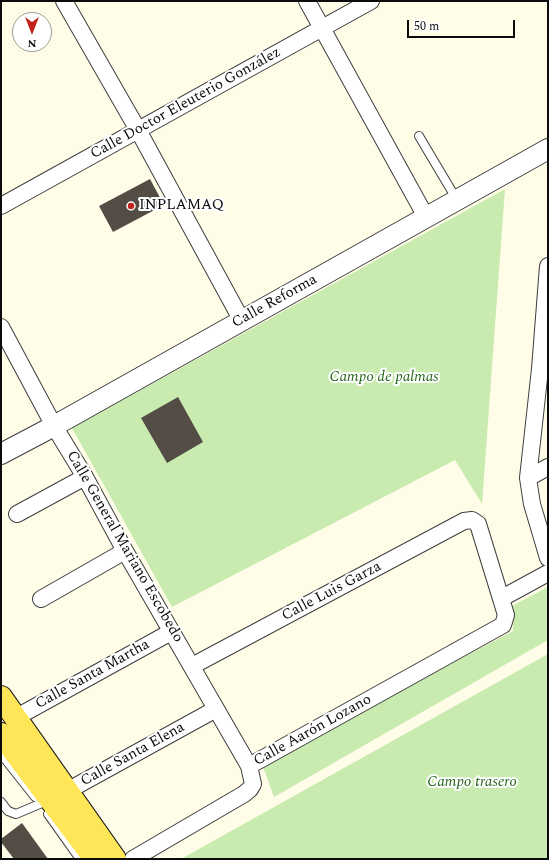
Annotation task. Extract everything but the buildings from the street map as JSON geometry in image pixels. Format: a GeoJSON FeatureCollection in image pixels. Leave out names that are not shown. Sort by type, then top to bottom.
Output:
{"type":"FeatureCollection","features":[{"type":"Feature","properties":{"kind":"main road"},"geometry":{"type":"LineString","coordinates":[[2,697],[8,726],[52,798],[95,859]]}},
{"type":"Feature","properties":{"kind":"main road"},"geometry":{"type":"LineString","coordinates":[[52,798],[115,859]]}},
{"type":"Feature","properties":{"kind":"street"},"geometry":{"type":"LineString","coordinates":[[64,1],[138,130],[242,321]]}},
{"type":"Feature","properties":{"kind":"street"},"geometry":{"type":"LineString","coordinates":[[307,1],[426,217]]}},
{"type":"Feature","properties":{"kind":"street","name":"Calle Doctor Eleuterio González"},"geometry":{"type":"LineString","coordinates":[[1,206],[323,29],[371,1]]}},
{"type":"Feature","properties":{"kind":"street","name":"Calle Reforma"},"geometry":{"type":"LineString","coordinates":[[1,454],[54,426],[548,149]]}},
{"type":"Feature","properties":{"kind":"street"},"geometry":{"type":"LineString","coordinates":[[548,266],[544,367],[528,478],[532,504],[548,558]]}},
{"type":"Feature","properties":{"kind":"street","name":"Calle General Mariano Escobedo"},"geometry":{"type":"LineString","coordinates":[[1,327],[54,426],[85,476],[125,551],[249,766]]}},
{"type":"Feature","properties":{"kind":"street"},"geometry":{"type":"LineString","coordinates":[[528,478],[548,467]]}},
{"type":"Feature","properties":{"kind":"street"},"geometry":{"type":"LineString","coordinates":[[17,514],[85,476]]}},
{"type":"Feature","properties":{"kind":"street","name":"Calle Luis Garza"},"geometry":{"type":"LineString","coordinates":[[192,666],[464,521],[472,520],[478,524],[502,598]]}},
{"type":"Feature","properties":{"kind":"street"},"geometry":{"type":"LineString","coordinates":[[41,599],[125,551]]}},
{"type":"Feature","properties":{"kind":"street"},"geometry":{"type":"LineString","coordinates":[[502,598],[548,573]]}},
{"type":"Feature","properties":{"kind":"street","name":"Calle Aarón Lozano"},"geometry":{"type":"LineString","coordinates":[[132,859],[250,789],[253,784],[249,766],[498,629],[506,620],[502,598]]}},
{"type":"Feature","properties":{"kind":"street","name":"Calle Santa Martha"},"geometry":{"type":"LineString","coordinates":[[8,726],[171,632]]}},
{"type":"Feature","properties":{"kind":"street","name":"Calle Santa Elena"},"geometry":{"type":"LineString","coordinates":[[52,798],[216,709]]}},
{"type":"Feature","properties":{"kind":"lane"},"geometry":{"type":"LineString","coordinates":[[420,136],[457,200]]}},
{"type":"Feature","properties":{"kind":"lane"},"geometry":{"type":"LineString","coordinates":[[1,754],[52,798],[80,859]]}},
{"type":"Feature","properties":{"kind":"lane"},"geometry":{"type":"LineString","coordinates":[[1,802],[8,811],[16,814],[52,798]]}},
{"type":"Feature","properties":{"kind":"green space","name":"Campo de palmas"},"geometry":{"type":"Polygon","coordinates":[[[505,189],[482,504],[455,460],[172,607],[72,428],[505,189]]]}},
{"type":"Feature","properties":{"kind":"green space"},"geometry":{"type":"Polygon","coordinates":[[[548,587],[548,640],[274,797],[262,764],[513,631],[512,606],[548,587]]]}},
{"type":"Feature","properties":{"kind":"green space","name":"Campo trasero"},"geometry":{"type":"Polygon","coordinates":[[[548,654],[548,859],[181,859],[548,654]]]}},
{"type":"Feature","properties":{"kind":"place","name":"INPLAMAQ"},"geometry":{"type":"Point","coordinates":[131,206]}}]}
